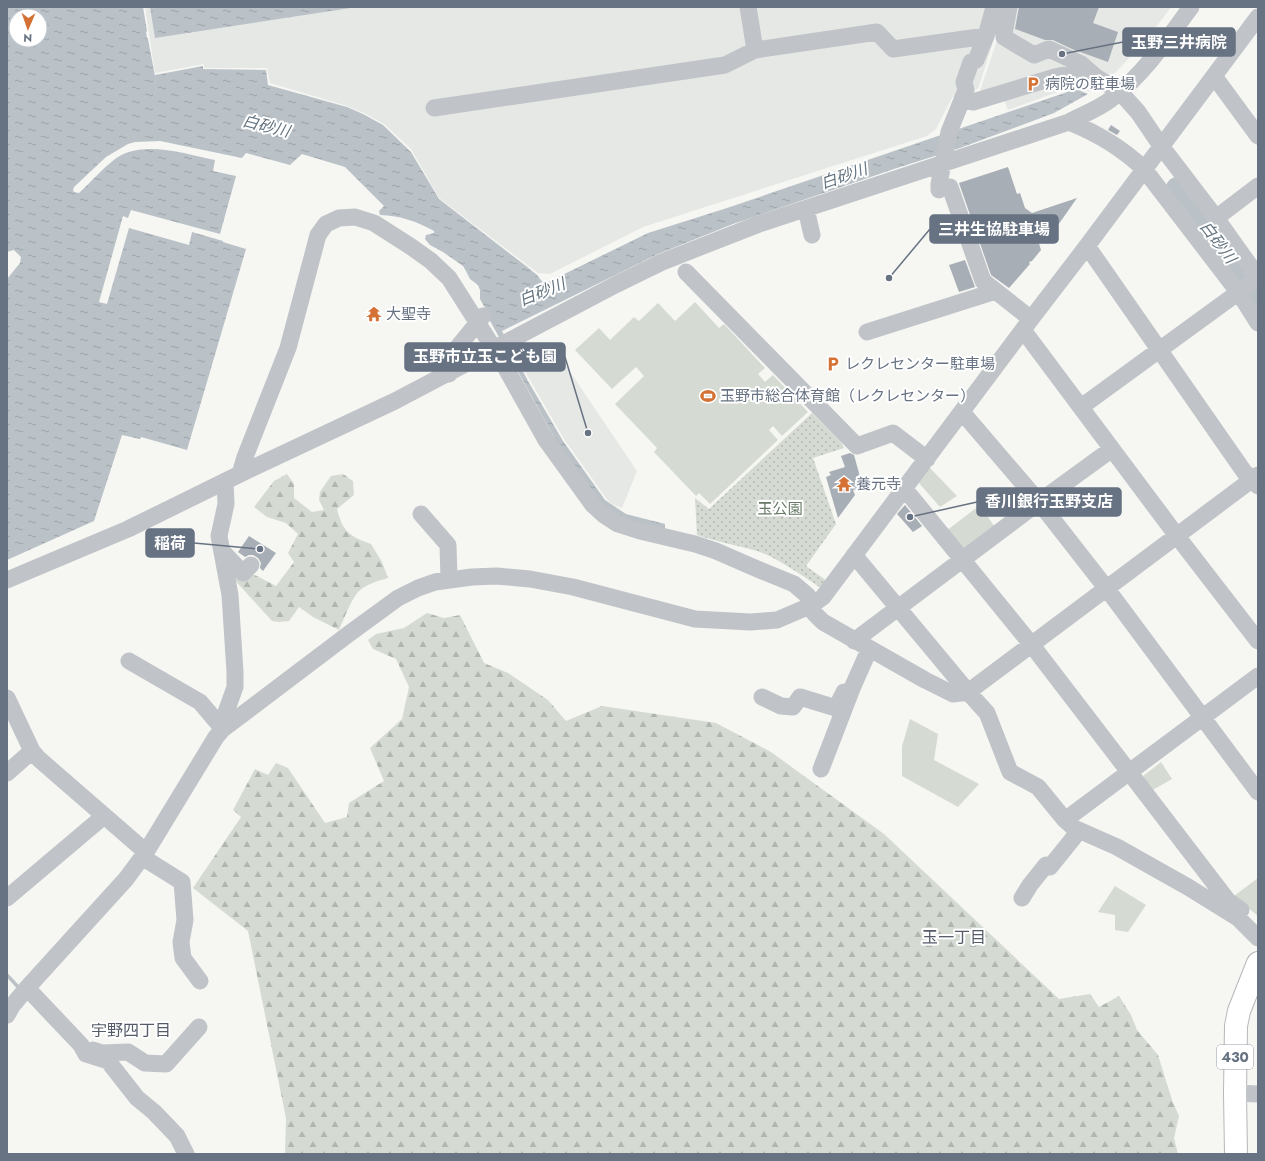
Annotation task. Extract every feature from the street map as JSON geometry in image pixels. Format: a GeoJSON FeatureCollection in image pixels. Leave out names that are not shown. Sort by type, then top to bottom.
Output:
{"type":"FeatureCollection","features":[{"type":"Feature","properties":{"kind":"highway","name":"430"},"geometry":{"type":"LineString","coordinates":[[1236,1154],[1236,1026],[1239,1011],[1258,964]]}},
{"type":"Feature","properties":{"kind":"street"},"geometry":{"type":"LineString","coordinates":[[748,7],[755,50]]}},
{"type":"Feature","properties":{"kind":"street"},"geometry":{"type":"LineString","coordinates":[[994,7],[986,36],[976,60],[971,62],[964,82],[964,94],[949,132],[944,159],[945,189],[989,286],[1027,324],[1081,407],[1177,536],[1258,641]]}},
{"type":"Feature","properties":{"kind":"street"},"geometry":{"type":"LineString","coordinates":[[1009,7],[1004,34],[1006,40],[1034,55],[1049,49],[1081,64],[1096,77],[1120,92],[1138,112],[1161,146],[1216,218],[1250,284],[1258,323]]}},
{"type":"Feature","properties":{"kind":"street"},"geometry":{"type":"LineString","coordinates":[[7,580],[128,529],[395,402],[617,284],[662,262],[759,224],[806,209],[944,159],[1069,122],[1109,101],[1120,92],[1152,60],[1191,7]]}},
{"type":"Feature","properties":{"kind":"street"},"geometry":{"type":"LineString","coordinates":[[7,1015],[12,1006],[27,988],[126,879],[144,854],[212,744],[223,729],[350,632],[398,598],[418,588],[435,582],[450,579],[496,576],[530,579],[573,587],[695,619],[750,622],[777,620],[812,606],[823,597],[1258,17]]}},
{"type":"Feature","properties":{"kind":"street"},"geometry":{"type":"LineString","coordinates":[[434,108],[725,65],[755,50],[877,32],[893,49],[986,36]]}},
{"type":"Feature","properties":{"kind":"street"},"geometry":{"type":"LineString","coordinates":[[964,94],[973,102],[1055,77],[1077,72],[1090,72]]}},
{"type":"Feature","properties":{"kind":"street"},"geometry":{"type":"LineString","coordinates":[[1214,76],[1258,136]]}},
{"type":"Feature","properties":{"kind":"street"},"geometry":{"type":"LineString","coordinates":[[1069,122],[1100,135],[1137,162],[1250,284]]}},
{"type":"Feature","properties":{"kind":"street"},"geometry":{"type":"LineString","coordinates":[[1216,218],[1258,186]]}},
{"type":"Feature","properties":{"kind":"street"},"geometry":{"type":"LineString","coordinates":[[806,209],[812,235]]}},
{"type":"Feature","properties":{"kind":"street"},"geometry":{"type":"LineString","coordinates":[[223,729],[225,715],[235,687],[235,672],[230,595],[219,536],[233,478],[245,457],[288,348],[318,235],[326,224],[339,218],[355,217],[374,223],[432,261],[449,278],[502,345],[546,440],[592,505],[604,514],[618,524],[716,551],[794,584],[808,596],[814,613],[823,622],[869,650],[953,694],[968,692],[1177,536],[1256,480],[1245,473],[1087,246]]}},
{"type":"Feature","properties":{"kind":"street"},"geometry":{"type":"LineString","coordinates":[[686,272],[857,446],[893,433],[927,459]]}},
{"type":"Feature","properties":{"kind":"street"},"geometry":{"type":"LineString","coordinates":[[1081,407],[1158,349],[1250,284]]}},
{"type":"Feature","properties":{"kind":"street"},"geometry":{"type":"LineString","coordinates":[[867,332],[989,286]]}},
{"type":"Feature","properties":{"kind":"street"},"geometry":{"type":"LineString","coordinates":[[449,374],[444,364],[480,319]]}},
{"type":"Feature","properties":{"kind":"street"},"geometry":{"type":"LineString","coordinates":[[962,412],[1039,502],[1107,589],[1258,792]]}},
{"type":"Feature","properties":{"kind":"street"},"geometry":{"type":"LineString","coordinates":[[854,641],[1112,449]]}},
{"type":"Feature","properties":{"kind":"street"},"geometry":{"type":"LineString","coordinates":[[904,488],[1032,644],[1228,901],[1258,922]]}},
{"type":"Feature","properties":{"kind":"street"},"geometry":{"type":"LineString","coordinates":[[421,514],[448,545],[450,579]]}},
{"type":"Feature","properties":{"kind":"street"},"geometry":{"type":"LineString","coordinates":[[222,551],[243,572],[251,565]]}},
{"type":"Feature","properties":{"kind":"street"},"geometry":{"type":"LineString","coordinates":[[854,555],[987,714],[1010,772],[1038,787],[1065,820],[1079,831],[1117,847],[1188,887],[1238,918],[1258,938]]}},
{"type":"Feature","properties":{"kind":"street"},"geometry":{"type":"LineString","coordinates":[[821,769],[850,693],[869,650]]}},
{"type":"Feature","properties":{"kind":"street"},"geometry":{"type":"LineString","coordinates":[[129,661],[200,702],[223,729]]}},
{"type":"Feature","properties":{"kind":"street"},"geometry":{"type":"LineString","coordinates":[[1065,820],[1258,676]]}},
{"type":"Feature","properties":{"kind":"street"},"geometry":{"type":"LineString","coordinates":[[762,697],[781,706],[793,707],[800,697],[836,708],[844,692],[850,693]]}},
{"type":"Feature","properties":{"kind":"street"},"geometry":{"type":"LineString","coordinates":[[7,698],[32,751],[39,759],[104,816],[144,854],[182,882],[185,920],[181,942],[183,958],[200,981]]}},
{"type":"Feature","properties":{"kind":"street"},"geometry":{"type":"LineString","coordinates":[[7,773],[32,751]]}},
{"type":"Feature","properties":{"kind":"street"},"geometry":{"type":"LineString","coordinates":[[7,898],[104,816]]}},
{"type":"Feature","properties":{"kind":"street"},"geometry":{"type":"LineString","coordinates":[[1022,898],[1046,865],[1050,868],[1079,831]]}},
{"type":"Feature","properties":{"kind":"street"},"geometry":{"type":"LineString","coordinates":[[27,988],[81,1045],[86,1054],[108,1061],[137,1098],[154,1112],[177,1136],[186,1154]]}},
{"type":"Feature","properties":{"kind":"street"},"geometry":{"type":"LineString","coordinates":[[81,1045],[102,1054],[128,1052],[145,1063],[166,1064],[199,1027]]}},
{"type":"Feature","properties":{"kind":"street"},"geometry":{"type":"LineString","coordinates":[[1235,1093],[1258,1094]]}},
{"type":"Feature","properties":{"kind":"shaded area"},"geometry":{"type":"Polygon","coordinates":[[[145,7],[1002,7],[997,30],[978,89],[954,94],[936,129],[927,136],[643,227],[550,274],[538,273],[439,198],[411,149],[384,124],[364,113],[344,105],[270,83],[267,68],[204,68],[204,64],[155,73],[145,7]]]}},
{"type":"Feature","properties":{"kind":"shaded area"},"geometry":{"type":"Polygon","coordinates":[[[1005,7],[1171,7],[1148,38],[1117,71],[1090,92],[1079,88],[1069,88],[1008,110],[1004,100],[972,111],[999,34],[1005,7]]]}},
{"type":"Feature","properties":{"kind":"shaded area"},"geometry":{"type":"Polygon","coordinates":[[[541,351],[547,359],[556,351],[637,471],[622,508],[612,504],[606,498],[564,439],[519,361],[541,351]]]}},
{"type":"Feature","properties":{"kind":"green space","name":"玉野市総合体育館（レクレセンター）"},"geometry":{"type":"Polygon","coordinates":[[[695,302],[719,328],[724,324],[765,368],[758,374],[765,382],[773,375],[808,412],[782,436],[773,426],[769,430],[778,440],[710,504],[699,493],[696,496],[654,452],[657,448],[615,404],[644,376],[636,367],[612,389],[575,350],[599,328],[610,340],[634,317],[639,321],[658,303],[675,321],[695,302]]]}},
{"type":"Feature","properties":{"kind":"green space","name":"玉公園"},"geometry":{"type":"Polygon","coordinates":[[[812,413],[841,442],[844,448],[813,458],[836,524],[806,566],[827,581],[821,588],[765,554],[697,535],[695,498],[709,509],[812,413]]]}},
{"type":"Feature","properties":{"kind":"green space"},"geometry":{"type":"Polygon","coordinates":[[[929,467],[957,496],[940,507],[919,483],[929,467]]]}},
{"type":"Feature","properties":{"kind":"green space"},"geometry":{"type":"Polygon","coordinates":[[[287,474],[294,484],[294,498],[312,512],[324,510],[319,500],[320,492],[331,476],[343,474],[353,481],[354,495],[337,509],[339,517],[348,532],[371,544],[382,562],[388,578],[369,585],[359,591],[350,604],[339,630],[313,617],[299,607],[289,621],[272,621],[231,576],[249,572],[276,586],[294,562],[288,553],[298,534],[286,523],[267,517],[254,507],[274,481],[287,474]]]}},
{"type":"Feature","properties":{"kind":"green space"},"geometry":{"type":"Polygon","coordinates":[[[980,505],[996,529],[962,554],[946,531],[980,505]]]}},
{"type":"Feature","properties":{"kind":"green space"},"geometry":{"type":"Polygon","coordinates":[[[427,613],[444,618],[460,615],[484,663],[508,673],[548,700],[566,721],[602,706],[716,723],[771,752],[884,834],[1059,999],[1090,994],[1099,1007],[1119,996],[1131,1015],[1137,1030],[1158,1055],[1172,1100],[1179,1116],[1174,1138],[1178,1154],[285,1154],[286,1118],[248,931],[193,888],[241,817],[233,810],[255,769],[268,775],[276,763],[288,768],[325,823],[347,817],[349,803],[384,781],[370,748],[402,719],[409,687],[396,659],[373,649],[368,640],[376,634],[404,628],[427,613]]]}},
{"type":"Feature","properties":{"kind":"green space"},"geometry":{"type":"Polygon","coordinates":[[[910,719],[938,734],[934,760],[979,784],[958,807],[902,776],[902,746],[910,719]]]}},
{"type":"Feature","properties":{"kind":"green space"},"geometry":{"type":"Polygon","coordinates":[[[1161,762],[1172,779],[1151,791],[1143,776],[1161,762]]]}},
{"type":"Feature","properties":{"kind":"green space"},"geometry":{"type":"Polygon","coordinates":[[[1258,878],[1258,916],[1234,896],[1258,878]]]}},
{"type":"Feature","properties":{"kind":"green space"},"geometry":{"type":"Polygon","coordinates":[[[1115,886],[1146,905],[1128,932],[1115,930],[1115,915],[1098,912],[1115,886]]]}},
{"type":"Feature","properties":{"kind":"water"},"geometry":{"type":"Polygon","coordinates":[[[7,7],[143,7],[147,38],[155,76],[157,100],[155,75],[203,66],[203,69],[266,70],[268,85],[347,107],[363,114],[383,125],[411,152],[439,199],[526,266],[537,275],[544,284],[648,233],[727,208],[1073,90],[1079,90],[1088,94],[1054,113],[960,148],[733,224],[658,254],[502,331],[528,381],[563,441],[605,500],[626,514],[665,524],[665,531],[624,519],[602,504],[558,444],[489,319],[480,299],[480,290],[478,285],[470,279],[463,266],[430,245],[425,239],[426,235],[434,233],[434,231],[421,224],[408,220],[380,215],[379,211],[384,206],[345,167],[302,154],[290,165],[246,153],[242,158],[160,141],[135,142],[128,144],[106,157],[74,187],[74,192],[79,193],[115,159],[126,153],[138,150],[164,150],[215,160],[213,171],[236,176],[220,234],[131,210],[128,218],[123,216],[99,302],[107,304],[129,228],[189,245],[192,232],[246,249],[187,450],[141,437],[140,439],[122,435],[94,521],[7,560],[7,279],[20,263],[21,257],[14,250],[7,252],[7,7]]]}},
{"type":"Feature","properties":{"kind":"water"},"geometry":{"type":"Polygon","coordinates":[[[150,7],[357,7],[155,38],[150,7]]]}},
{"type":"Feature","properties":{"kind":"building"},"geometry":{"type":"Polygon","coordinates":[[[1019,7],[1099,7],[1093,23],[1118,32],[1108,62],[1072,49],[1053,40],[1045,40],[1015,29],[1019,7]]]}},
{"type":"Feature","properties":{"kind":"building"},"geometry":{"type":"Polygon","coordinates":[[[1111,125],[1120,131],[1117,135],[1108,130],[1111,125]]]}},
{"type":"Feature","properties":{"kind":"building"},"geometry":{"type":"Polygon","coordinates":[[[1008,167],[1017,194],[1020,193],[1025,208],[1032,213],[1077,198],[1056,228],[1036,234],[1041,250],[1032,261],[1029,262],[1030,264],[1009,288],[991,275],[959,183],[1008,167]]]}},
{"type":"Feature","properties":{"kind":"building"},"geometry":{"type":"Polygon","coordinates":[[[965,260],[975,287],[959,292],[949,265],[965,260]]]}},
{"type":"Feature","properties":{"kind":"building","name":"養元寺"},"geometry":{"type":"Polygon","coordinates":[[[850,453],[854,455],[862,484],[858,485],[860,488],[853,490],[855,495],[838,518],[826,477],[831,475],[829,472],[845,467],[841,456],[850,453]]]}},
{"type":"Feature","properties":{"kind":"building"},"geometry":{"type":"Polygon","coordinates":[[[905,505],[922,526],[913,532],[897,514],[905,505]]]}},
{"type":"Feature","properties":{"kind":"building"},"geometry":{"type":"Polygon","coordinates":[[[249,536],[276,553],[263,571],[260,568],[261,563],[258,558],[253,555],[245,557],[238,552],[249,536]]]}},
{"type":"Feature","properties":{"kind":"waterway","name":"白砂川"},"geometry":{"type":"LineString","coordinates":[[1177,188],[1258,295]]}},
{"type":"Feature","properties":{"kind":"waterway"},"geometry":{"type":"LineString","coordinates":[[7,975],[20,989]]}},
{"type":"Feature","properties":{"kind":"place","name":"玉野三井病院"},"geometry":{"type":"Point","coordinates":[1062,54]}},
{"type":"Feature","properties":{"kind":"place","name":"病院の駐車場"},"geometry":{"type":"Point","coordinates":[1033,84]}},
{"type":"Feature","properties":{"kind":"place","name":"三井生協駐車場"},"geometry":{"type":"Point","coordinates":[889,278]}},
{"type":"Feature","properties":{"kind":"place","name":"大聖寺"},"geometry":{"type":"Point","coordinates":[374,314]}},
{"type":"Feature","properties":{"kind":"place","name":"レクレセンター駐車場"},"geometry":{"type":"Point","coordinates":[833,364]}},
{"type":"Feature","properties":{"kind":"place","name":"玉野市総合体育館（レクレセンター）"},"geometry":{"type":"Point","coordinates":[708,396]}},
{"type":"Feature","properties":{"kind":"place","name":"玉野市立玉こども園"},"geometry":{"type":"Point","coordinates":[588,433]}},
{"type":"Feature","properties":{"kind":"place","name":"養元寺"},"geometry":{"type":"Point","coordinates":[844,484]}},
{"type":"Feature","properties":{"kind":"place","name":"香川銀行玉野支店"},"geometry":{"type":"Point","coordinates":[910,517]}},
{"type":"Feature","properties":{"kind":"place","name":"稲荷"},"geometry":{"type":"Point","coordinates":[260,549]}},
{"type":"Feature","properties":{"kind":"district","name":"玉一丁目"},"geometry":{"type":"Point","coordinates":[954,937]}},
{"type":"Feature","properties":{"kind":"district","name":"宇野四丁目"},"geometry":{"type":"Point","coordinates":[131,1030]}}]}
